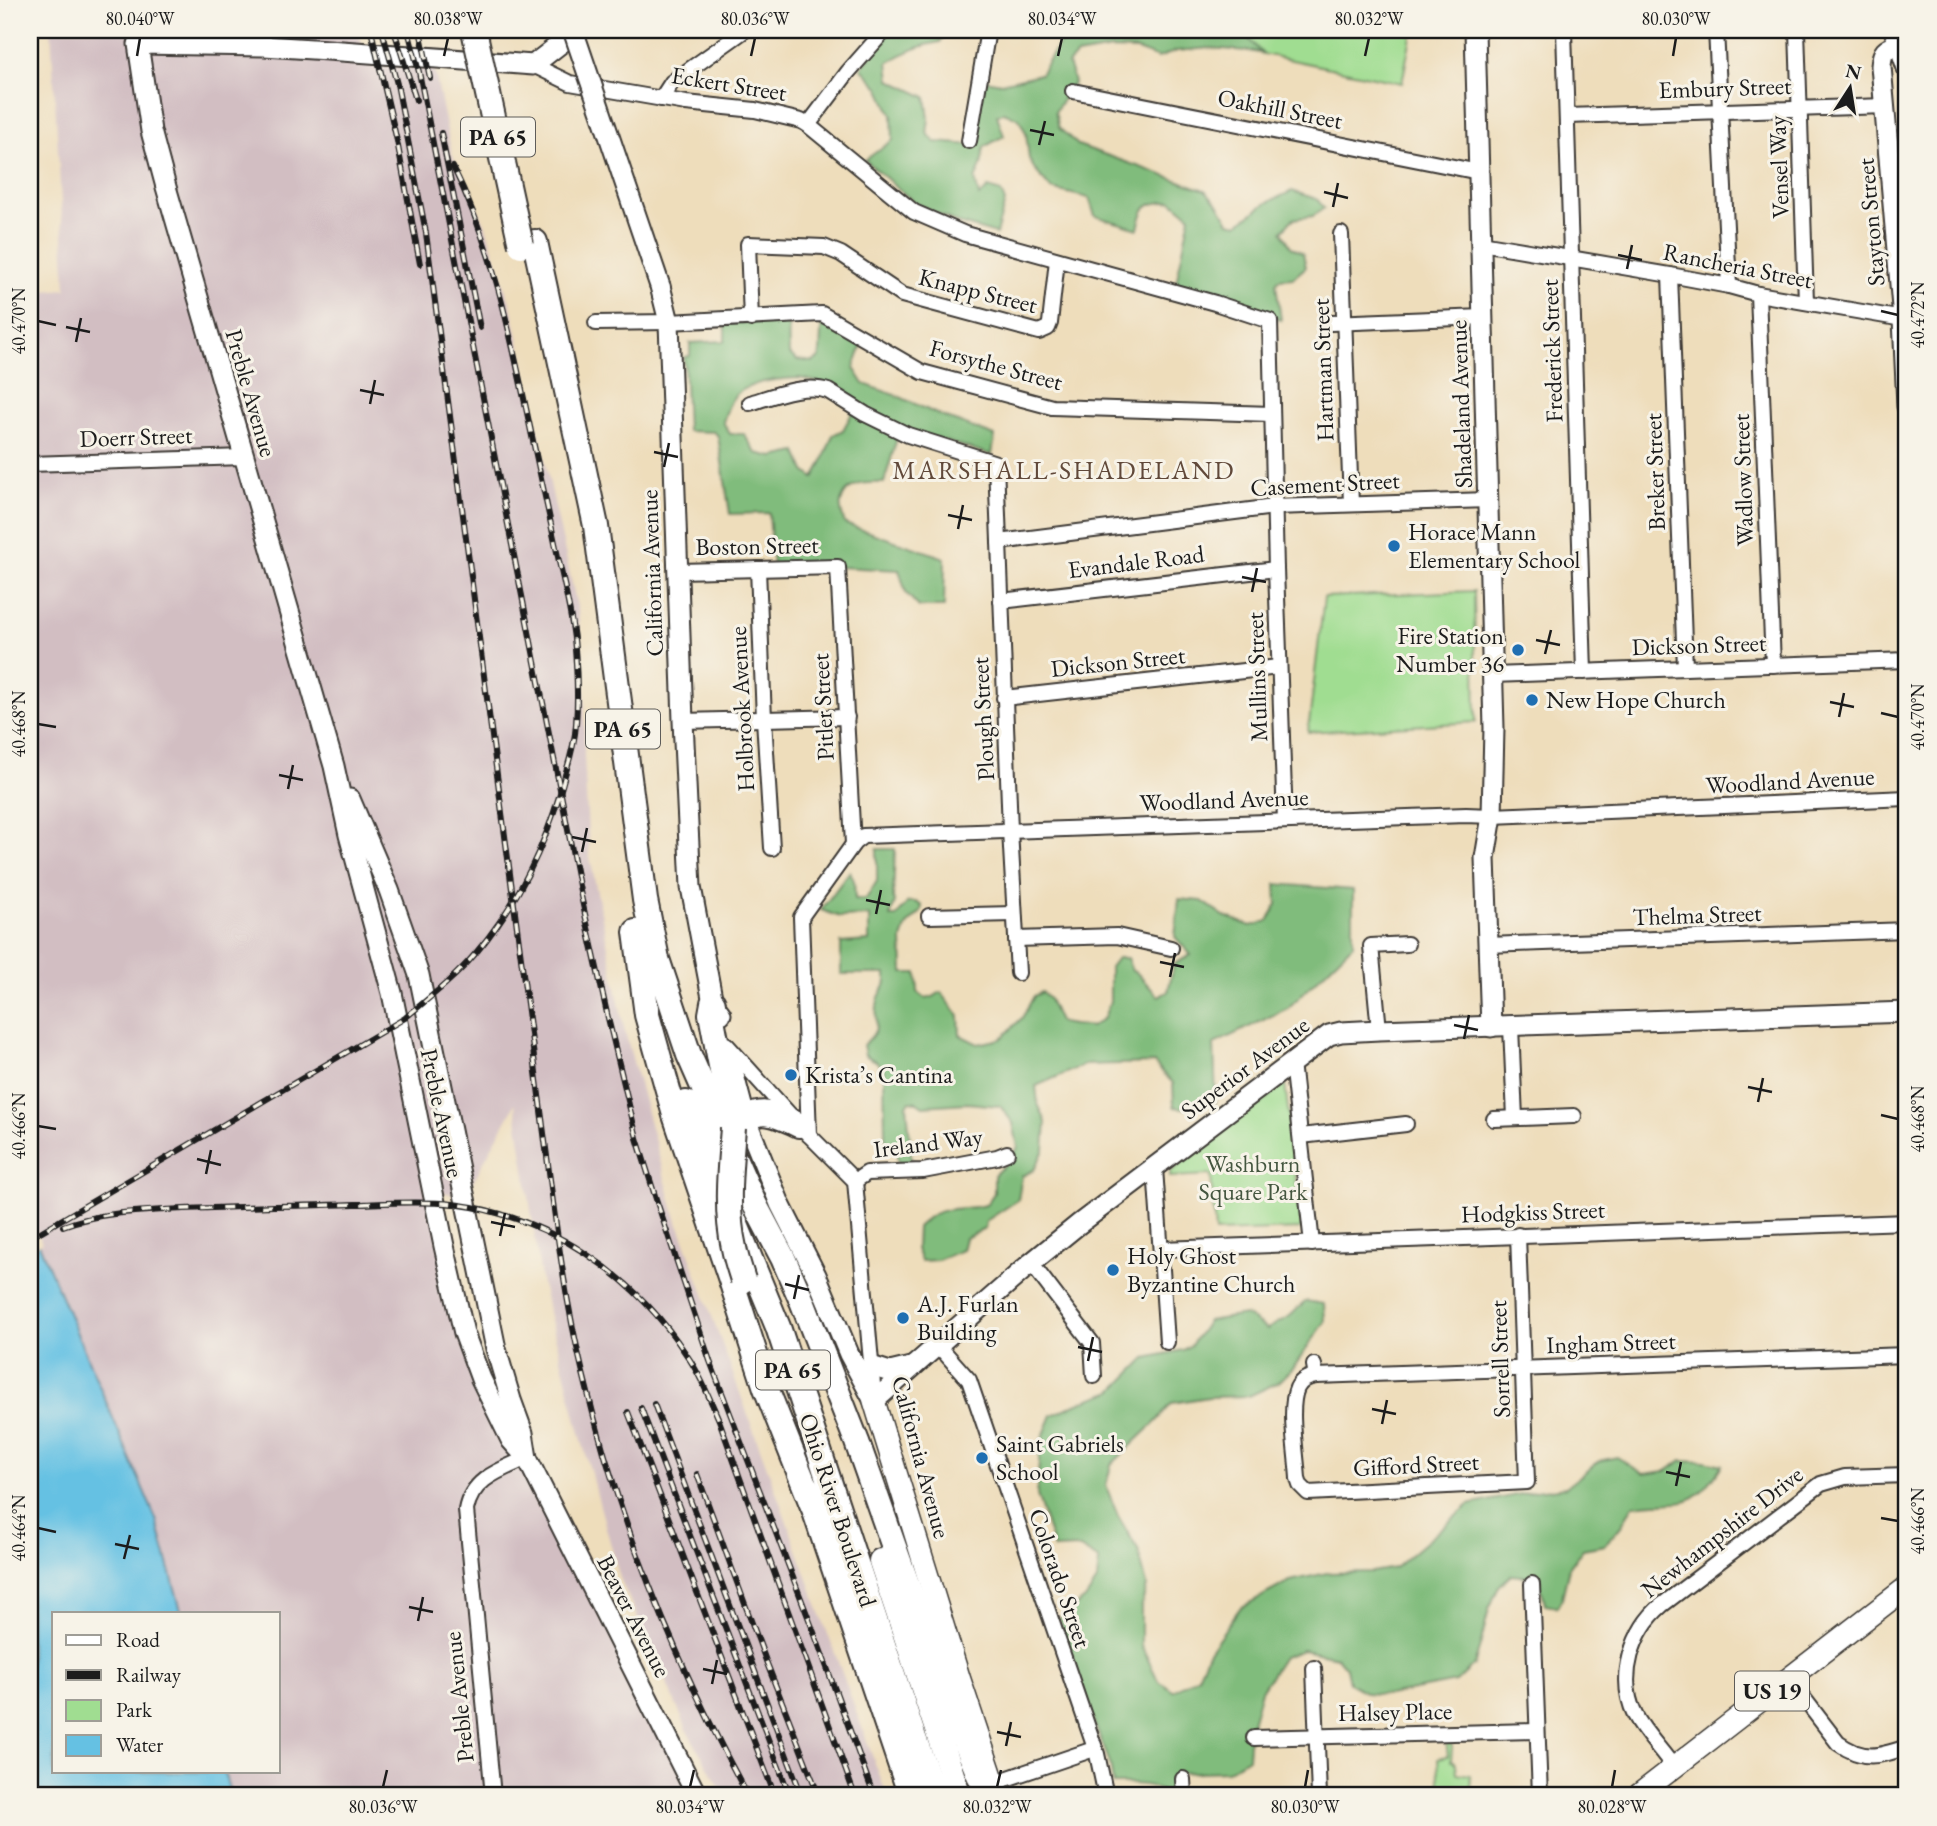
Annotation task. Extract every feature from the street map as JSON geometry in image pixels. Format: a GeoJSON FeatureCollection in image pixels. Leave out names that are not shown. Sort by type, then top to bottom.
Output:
{"type":"FeatureCollection","features":[{"type":"Feature","properties":{"kind":"highway","name":"PA 65"},"geometry":{"type":"LineString","coordinates":[[474,30],[596,526],[640,864],[657,959],[742,1205]]}},
{"type":"Feature","properties":{"kind":"highway","name":"PA 65"},"geometry":{"type":"LineString","coordinates":[[489,30],[590,566],[629,887],[639,948]]}},
{"type":"Feature","properties":{"kind":"highway","name":"Ohio River Boulevard"},"geometry":{"type":"LineString","coordinates":[[639,948],[661,1033],[680,1089],[802,1323],[959,1796]]}},
{"type":"Feature","properties":{"kind":"highway"},"geometry":{"type":"LineString","coordinates":[[639,948],[647,1015],[675,1115],[766,1388],[812,1504]]}},
{"type":"Feature","properties":{"kind":"highway"},"geometry":{"type":"LineString","coordinates":[[713,1003],[710,1014],[737,1121],[742,1205],[733,1247],[812,1504],[911,1796]]}},
{"type":"Feature","properties":{"kind":"highway"},"geometry":{"type":"LineString","coordinates":[[737,1121],[764,1112],[778,1115],[804,1130]]}},
{"type":"Feature","properties":{"kind":"highway","name":"Ohio River Boulevard"},"geometry":{"type":"LineString","coordinates":[[742,1205],[778,1327],[935,1796]]}},
{"type":"Feature","properties":{"kind":"highway"},"geometry":{"type":"LineString","coordinates":[[742,1205],[783,1258],[829,1366],[942,1683],[979,1775],[995,1792]]}},
{"type":"Feature","properties":{"kind":"main road","name":"California Avenue"},"geometry":{"type":"LineString","coordinates":[[874,1401],[995,1792]]}},
{"type":"Feature","properties":{"kind":"main road","name":"US 19"},"geometry":{"type":"LineString","coordinates":[[1637,1796],[1907,1587]]}},
{"type":"Feature","properties":{"kind":"street"},"geometry":{"type":"LineString","coordinates":[[533,65],[575,30]]}},
{"type":"Feature","properties":{"kind":"street","name":"California Avenue"},"geometry":{"type":"LineString","coordinates":[[575,30],[660,286],[669,322],[691,887],[713,1003],[721,1014],[737,1121],[816,1275],[849,1354],[874,1401]]}},
{"type":"Feature","properties":{"kind":"street"},"geometry":{"type":"LineString","coordinates":[[661,99],[672,82],[745,30]]}},
{"type":"Feature","properties":{"kind":"street"},"geometry":{"type":"LineString","coordinates":[[808,125],[848,72],[885,30]]}},
{"type":"Feature","properties":{"kind":"street"},"geometry":{"type":"LineString","coordinates":[[969,141],[988,30]]}},
{"type":"Feature","properties":{"kind":"street","name":"Shadeland Avenue"},"geometry":{"type":"LineString","coordinates":[[1475,30],[1494,728],[1492,816],[1485,858],[1490,1027]]}},
{"type":"Feature","properties":{"kind":"street","name":"Frederick Street"},"geometry":{"type":"LineString","coordinates":[[1564,30],[1584,672]]}},
{"type":"Feature","properties":{"kind":"street"},"geometry":{"type":"LineString","coordinates":[[1716,30],[1729,286]]}},
{"type":"Feature","properties":{"kind":"street","name":"Vensel Way"},"geometry":{"type":"LineString","coordinates":[[1797,30],[1807,302]]}},
{"type":"Feature","properties":{"kind":"street","name":"Eckert Street"},"geometry":{"type":"LineString","coordinates":[[138,37],[533,65],[570,83],[661,99],[755,110],[801,121],[914,212],[965,234],[1270,321]]}},
{"type":"Feature","properties":{"kind":"street","name":"Preble Avenue"},"geometry":{"type":"LineString","coordinates":[[138,37],[151,131],[334,766],[349,835],[390,985],[464,1333],[481,1379],[511,1440],[527,1458]]}},
{"type":"Feature","properties":{"kind":"street"},"geometry":{"type":"LineString","coordinates":[[1897,37],[1907,68]]}},
{"type":"Feature","properties":{"kind":"street","name":"Stayton Street"},"geometry":{"type":"LineString","coordinates":[[1897,37],[1882,54],[1881,66],[1903,319],[1907,406]]}},
{"type":"Feature","properties":{"kind":"street","name":"Oakhill Street"},"geometry":{"type":"LineString","coordinates":[[1073,91],[1479,172]]}},
{"type":"Feature","properties":{"kind":"street","name":"Embury Street"},"geometry":{"type":"LineString","coordinates":[[1567,116],[1886,106]]}},
{"type":"Feature","properties":{"kind":"street","name":"Hartman Street"},"geometry":{"type":"LineString","coordinates":[[1341,234],[1337,323],[1351,504]]}},
{"type":"Feature","properties":{"kind":"street","name":"Rancheria Street"},"geometry":{"type":"LineString","coordinates":[[1481,243],[1903,319]]}},
{"type":"Feature","properties":{"kind":"street","name":"Knapp Street"},"geometry":{"type":"LineString","coordinates":[[751,318],[748,244],[824,247],[841,254],[902,295],[1034,331],[1043,331],[1048,327],[1053,312],[1057,260]]}},
{"type":"Feature","properties":{"kind":"street","name":"Breker Street"},"geometry":{"type":"LineString","coordinates":[[1670,275],[1685,668]]}},
{"type":"Feature","properties":{"kind":"street","name":"Wadlow Street"},"geometry":{"type":"LineString","coordinates":[[1758,295],[1773,665]]}},
{"type":"Feature","properties":{"kind":"street","name":"Forsythe Street"},"geometry":{"type":"LineString","coordinates":[[596,323],[822,314],[922,372],[1052,407],[1272,414]]}},
{"type":"Feature","properties":{"kind":"street"},"geometry":{"type":"LineString","coordinates":[[1337,323],[1483,317]]}},
{"type":"Feature","properties":{"kind":"street","name":"Mullins Street"},"geometry":{"type":"LineString","coordinates":[[1270,321],[1285,821]]}},
{"type":"Feature","properties":{"kind":"street","name":"Plough Street"},"geometry":{"type":"LineString","coordinates":[[750,403],[785,393],[821,389],[908,435],[996,464],[1004,698],[1018,973]]}},
{"type":"Feature","properties":{"kind":"street","name":"Doerr Street"},"geometry":{"type":"LineString","coordinates":[[30,464],[244,457]]}},
{"type":"Feature","properties":{"kind":"street","name":"Casement Street"},"geometry":{"type":"LineString","coordinates":[[999,542],[1274,507],[1488,500]]}},
{"type":"Feature","properties":{"kind":"street","name":"Boston Street"},"geometry":{"type":"LineString","coordinates":[[678,571],[838,567]]}},
{"type":"Feature","properties":{"kind":"street","name":"Pitler Street"},"geometry":{"type":"LineString","coordinates":[[838,567],[853,844]]}},
{"type":"Feature","properties":{"kind":"street","name":"Holbrook Avenue"},"geometry":{"type":"LineString","coordinates":[[758,569],[772,848]]}},
{"type":"Feature","properties":{"kind":"street","name":"Evandale Road"},"geometry":{"type":"LineString","coordinates":[[1001,601],[1276,569]]}},
{"type":"Feature","properties":{"kind":"street","name":"Dickson Street"},"geometry":{"type":"LineString","coordinates":[[1493,675],[1907,660]]}},
{"type":"Feature","properties":{"kind":"street","name":"Dickson Street"},"geometry":{"type":"LineString","coordinates":[[1004,698],[1279,667]]}},
{"type":"Feature","properties":{"kind":"street"},"geometry":{"type":"LineString","coordinates":[[683,721],[847,717]]}},
{"type":"Feature","properties":{"kind":"street","name":"Preble Avenue"},"geometry":{"type":"LineString","coordinates":[[334,766],[389,890],[419,975],[496,1349],[523,1433],[527,1458]]}},
{"type":"Feature","properties":{"kind":"street","name":"Woodland Avenue"},"geometry":{"type":"LineString","coordinates":[[853,844],[859,837],[867,835],[1492,816],[1907,798]]}},
{"type":"Feature","properties":{"kind":"street"},"geometry":{"type":"LineString","coordinates":[[804,1130],[801,917],[853,844]]}},
{"type":"Feature","properties":{"kind":"street"},"geometry":{"type":"LineString","coordinates":[[929,916],[1014,914]]}},
{"type":"Feature","properties":{"kind":"street","name":"Thelma Street"},"geometry":{"type":"LineString","coordinates":[[1488,945],[1907,930]]}},
{"type":"Feature","properties":{"kind":"street"},"geometry":{"type":"LineString","coordinates":[[1016,939],[1117,936],[1171,948]]}},
{"type":"Feature","properties":{"kind":"street"},"geometry":{"type":"LineString","coordinates":[[1379,1030],[1371,946],[1407,944]]}},
{"type":"Feature","properties":{"kind":"street"},"geometry":{"type":"LineString","coordinates":[[390,985],[419,975]]}},
{"type":"Feature","properties":{"kind":"street","name":"Superior Avenue"},"geometry":{"type":"LineString","coordinates":[[874,1401],[1079,1224],[1329,1035],[1379,1030],[1907,1012]]}},
{"type":"Feature","properties":{"kind":"street"},"geometry":{"type":"LineString","coordinates":[[1511,1027],[1516,1118]]}},
{"type":"Feature","properties":{"kind":"street"},"geometry":{"type":"LineString","coordinates":[[726,1044],[804,1130],[855,1181]]}},
{"type":"Feature","properties":{"kind":"street"},"geometry":{"type":"LineString","coordinates":[[1292,1062],[1312,1244]]}},
{"type":"Feature","properties":{"kind":"street"},"geometry":{"type":"LineString","coordinates":[[419,1122],[448,1115]]}},
{"type":"Feature","properties":{"kind":"street"},"geometry":{"type":"LineString","coordinates":[[1494,1119],[1574,1116]]}},
{"type":"Feature","properties":{"kind":"street"},"geometry":{"type":"LineString","coordinates":[[1301,1136],[1406,1124]]}},
{"type":"Feature","properties":{"kind":"street","name":"Ireland Way"},"geometry":{"type":"LineString","coordinates":[[855,1181],[867,1173],[923,1171],[1007,1153]]}},
{"type":"Feature","properties":{"kind":"street"},"geometry":{"type":"LineString","coordinates":[[1155,1168],[1167,1342]]}},
{"type":"Feature","properties":{"kind":"street","name":"California Avenue"},"geometry":{"type":"LineString","coordinates":[[855,1181],[874,1401]]}},
{"type":"Feature","properties":{"kind":"street"},"geometry":{"type":"LineString","coordinates":[[440,1226],[470,1220]]}},
{"type":"Feature","properties":{"kind":"street","name":"Hodgkiss Street"},"geometry":{"type":"LineString","coordinates":[[1161,1249],[1907,1222]]}},
{"type":"Feature","properties":{"kind":"street","name":"Sorrell Street"},"geometry":{"type":"LineString","coordinates":[[1518,1235],[1527,1482]]}},
{"type":"Feature","properties":{"kind":"street"},"geometry":{"type":"LineString","coordinates":[[1031,1263],[1092,1343],[1094,1376]]}},
{"type":"Feature","properties":{"kind":"street","name":"Colorado Street"},"geometry":{"type":"LineString","coordinates":[[938,1345],[969,1380],[1094,1749],[1106,1796]]}},
{"type":"Feature","properties":{"kind":"street","name":"Ingham Street"},"geometry":{"type":"LineString","coordinates":[[1308,1493],[1298,1479],[1293,1410],[1297,1387],[1315,1371],[1523,1369],[1907,1355]]}},
{"type":"Feature","properties":{"kind":"street"},"geometry":{"type":"LineString","coordinates":[[871,1366],[890,1372],[915,1365]]}},
{"type":"Feature","properties":{"kind":"street","name":"Preble Avenue"},"geometry":{"type":"LineString","coordinates":[[493,1796],[466,1510],[476,1486],[527,1458]]}},
{"type":"Feature","properties":{"kind":"street","name":"Beaver Avenue"},"geometry":{"type":"LineString","coordinates":[[527,1458],[697,1796]]}},
{"type":"Feature","properties":{"kind":"street","name":"Newhampshire Drive"},"geometry":{"type":"LineString","coordinates":[[1674,1768],[1640,1722],[1631,1704],[1628,1681],[1630,1657],[1646,1621],[1662,1605],[1821,1484],[1845,1477],[1907,1475]]}},
{"type":"Feature","properties":{"kind":"street","name":"Gifford Street"},"geometry":{"type":"LineString","coordinates":[[1308,1493],[1527,1482]]}},
{"type":"Feature","properties":{"kind":"street"},"geometry":{"type":"LineString","coordinates":[[1532,1584],[1540,1796]]}},
{"type":"Feature","properties":{"kind":"street"},"geometry":{"type":"LineString","coordinates":[[1314,1668],[1319,1796]]}},
{"type":"Feature","properties":{"kind":"street"},"geometry":{"type":"LineString","coordinates":[[1789,1679],[1838,1743],[1846,1749],[1873,1756],[1907,1747]]}},
{"type":"Feature","properties":{"kind":"street","name":"Halsey Place"},"geometry":{"type":"LineString","coordinates":[[1254,1738],[1538,1731]]}},
{"type":"Feature","properties":{"kind":"street"},"geometry":{"type":"LineString","coordinates":[[995,1792],[1094,1749]]}},
{"type":"Feature","properties":{"kind":"street"},"geometry":{"type":"LineString","coordinates":[[1183,1779],[1184,1796]]}},
{"type":"Feature","properties":{"kind":"shaded area"},"geometry":{"type":"Polygon","coordinates":[[[51,30],[358,30],[367,65],[434,68],[452,154],[485,224],[511,306],[578,611],[585,688],[584,755],[589,852],[624,1028],[675,1215],[887,1796],[725,1796],[689,1734],[620,1578],[582,1441],[542,1285],[515,1103],[465,1196],[434,1191],[464,1333],[697,1796],[231,1796],[224,1773],[280,1773],[280,1612],[181,1612],[156,1519],[30,1223],[30,292],[66,289],[51,30]]]}},
{"type":"Feature","properties":{"kind":"green space"},"geometry":{"type":"Polygon","coordinates":[[[890,30],[950,30],[940,42],[913,49],[888,62],[890,80],[926,97],[929,119],[927,133],[935,142],[973,145],[985,80],[1001,83],[1040,74],[1064,36],[1063,30],[1240,30],[1261,52],[1210,48],[1177,51],[1158,58],[1137,50],[1111,49],[1077,55],[1068,64],[1074,82],[1055,112],[1059,128],[1078,145],[1205,190],[1219,205],[1229,222],[1238,224],[1266,203],[1292,191],[1317,199],[1324,208],[1313,216],[1293,219],[1282,231],[1291,247],[1303,253],[1306,267],[1293,278],[1279,279],[1276,284],[1281,320],[1175,288],[1190,216],[1172,201],[1148,206],[1142,214],[1138,229],[1095,216],[1089,198],[1051,189],[1029,159],[1026,133],[1019,119],[1004,112],[997,115],[1004,136],[984,147],[981,166],[975,179],[979,197],[988,188],[1001,192],[1005,202],[996,234],[955,222],[915,203],[865,160],[893,140],[892,115],[879,87],[861,68],[890,30]]]}},
{"type":"Feature","properties":{"kind":"green space"},"geometry":{"type":"Polygon","coordinates":[[[1198,30],[1412,31],[1402,83],[1196,40],[1198,30]]]}},
{"type":"Feature","properties":{"kind":"green space"},"geometry":{"type":"Polygon","coordinates":[[[822,314],[864,339],[854,368],[864,384],[995,436],[992,455],[900,428],[884,483],[865,483],[853,487],[841,502],[845,524],[945,558],[944,607],[919,607],[906,593],[899,570],[838,567],[773,569],[769,513],[730,514],[718,436],[714,432],[687,431],[684,357],[690,356],[690,343],[725,341],[725,320],[788,316],[789,354],[797,360],[813,362],[819,358],[822,314]],[[800,378],[753,385],[733,398],[723,422],[730,434],[744,434],[756,453],[773,457],[797,452],[805,471],[814,478],[833,435],[843,430],[858,402],[834,386],[800,378]]]}},
{"type":"Feature","properties":{"kind":"green space"},"geometry":{"type":"Polygon","coordinates":[[[1474,591],[1476,722],[1308,732],[1324,597],[1474,591]]]}},
{"type":"Feature","properties":{"kind":"green space"},"geometry":{"type":"Polygon","coordinates":[[[877,849],[895,849],[895,902],[890,917],[896,917],[908,902],[916,902],[922,906],[921,912],[907,925],[902,939],[903,973],[917,973],[918,993],[926,999],[941,992],[959,1016],[960,1035],[978,1044],[1001,1039],[1022,1018],[1034,996],[1042,992],[1048,997],[1059,1022],[1091,1027],[1104,1018],[1110,1001],[1110,967],[1117,958],[1127,958],[1132,971],[1158,996],[1168,992],[1174,964],[1191,955],[1175,937],[1179,899],[1202,901],[1224,916],[1251,926],[1268,921],[1277,904],[1276,884],[1353,890],[1353,944],[1288,1008],[1214,1044],[1216,1103],[1193,1109],[1174,1107],[1173,1083],[1154,1063],[1084,1065],[1036,1086],[1038,1104],[1046,1122],[1044,1150],[1034,1170],[1022,1176],[1018,1200],[986,1221],[985,1229],[965,1238],[962,1250],[938,1260],[921,1261],[916,1249],[917,1227],[942,1211],[986,1205],[994,1193],[994,1175],[1010,1160],[1018,1147],[1013,1123],[1000,1106],[967,1103],[923,1106],[910,1101],[907,1105],[912,1165],[900,1166],[896,1153],[885,1137],[884,1071],[876,1061],[865,1055],[863,1045],[876,1029],[878,1000],[885,986],[886,974],[841,974],[841,943],[869,941],[869,916],[840,917],[821,910],[850,871],[854,881],[855,899],[866,899],[877,881],[877,849]]]}},
{"type":"Feature","properties":{"kind":"green space","name":"Washburn Square Park"},"geometry":{"type":"Polygon","coordinates":[[[1285,1084],[1302,1229],[1215,1232],[1211,1175],[1170,1177],[1170,1172],[1285,1084]]]}},
{"type":"Feature","properties":{"kind":"green space"},"geometry":{"type":"Polygon","coordinates":[[[1306,1301],[1324,1304],[1325,1322],[1294,1367],[1279,1382],[1249,1396],[1209,1397],[1172,1403],[1111,1465],[1106,1486],[1118,1516],[1138,1550],[1147,1586],[1141,1607],[1141,1645],[1158,1680],[1173,1691],[1198,1676],[1208,1653],[1240,1608],[1290,1581],[1327,1573],[1372,1572],[1395,1568],[1469,1505],[1566,1487],[1599,1461],[1617,1457],[1644,1474],[1666,1471],[1682,1460],[1722,1465],[1702,1491],[1685,1501],[1633,1505],[1622,1525],[1605,1545],[1583,1549],[1569,1568],[1562,1598],[1557,1607],[1545,1605],[1543,1594],[1534,1577],[1511,1575],[1499,1586],[1489,1609],[1474,1665],[1456,1682],[1388,1695],[1367,1693],[1349,1683],[1346,1668],[1337,1657],[1303,1650],[1283,1657],[1261,1691],[1250,1730],[1248,1758],[1227,1771],[1176,1773],[1176,1796],[1169,1796],[1150,1786],[1113,1784],[1110,1763],[1089,1710],[1059,1619],[1085,1599],[1097,1581],[1099,1560],[1080,1548],[1054,1549],[1037,1495],[1040,1444],[1052,1415],[1113,1391],[1146,1358],[1183,1350],[1192,1344],[1208,1321],[1245,1315],[1267,1329],[1290,1316],[1306,1301]]]}},
{"type":"Feature","properties":{"kind":"green space"},"geometry":{"type":"Polygon","coordinates":[[[1449,1740],[1452,1747],[1451,1761],[1456,1764],[1457,1773],[1470,1775],[1472,1796],[1440,1796],[1438,1758],[1448,1756],[1446,1741],[1449,1740]]]}},
{"type":"Feature","properties":{"kind":"water"},"geometry":{"type":"Polygon","coordinates":[[[30,1223],[156,1519],[181,1612],[52,1612],[52,1773],[224,1773],[231,1796],[30,1796],[30,1223]]]}},
{"type":"Feature","properties":{"kind":"pier"},"geometry":{"type":"Polygon","coordinates":[[[33,1222],[42,1243],[30,1249],[30,1224],[33,1222]]]}},
{"type":"Feature","properties":{"kind":"railway"},"geometry":{"type":"LineString","coordinates":[[371,30],[397,141],[420,264]]}},
{"type":"Feature","properties":{"kind":"railway"},"geometry":{"type":"LineString","coordinates":[[382,30],[397,84],[426,233],[555,1217],[577,1347],[613,1483],[651,1590],[696,1694],[748,1796]]}},
{"type":"Feature","properties":{"kind":"railway"},"geometry":{"type":"LineString","coordinates":[[394,30],[416,100]]}},
{"type":"Feature","properties":{"kind":"railway"},"geometry":{"type":"LineString","coordinates":[[408,30],[419,72],[581,896],[637,1138],[710,1361],[874,1796]]}},
{"type":"Feature","properties":{"kind":"railway"},"geometry":{"type":"LineString","coordinates":[[420,30],[430,78]]}},
{"type":"Feature","properties":{"kind":"railway"},"geometry":{"type":"LineString","coordinates":[[441,133],[480,328]]}},
{"type":"Feature","properties":{"kind":"railway"},"geometry":{"type":"LineString","coordinates":[[30,1238],[405,1018],[442,988],[491,934],[518,892],[541,847],[569,763],[575,730],[577,686],[573,628],[502,301],[481,233],[453,167]]}},
{"type":"Feature","properties":{"kind":"railway"},"geometry":{"type":"LineString","coordinates":[[63,1226],[107,1215],[153,1211],[441,1203],[488,1211],[522,1221],[586,1254],[641,1298],[665,1325],[700,1378],[719,1420],[855,1796]]}},
{"type":"Feature","properties":{"kind":"railway"},"geometry":{"type":"LineString","coordinates":[[654,1404],[802,1796]]}},
{"type":"Feature","properties":{"kind":"railway"},"geometry":{"type":"LineString","coordinates":[[641,1408],[790,1796]]}},
{"type":"Feature","properties":{"kind":"railway"},"geometry":{"type":"LineString","coordinates":[[628,1412],[775,1796]]}},
{"type":"Feature","properties":{"kind":"railway"},"geometry":{"type":"LineString","coordinates":[[697,1474],[819,1796]]}},
{"type":"Feature","properties":{"kind":"place","name":"Horace Mann Elementary School"},"geometry":{"type":"Point","coordinates":[1394,546]}},
{"type":"Feature","properties":{"kind":"place","name":"Fire Station Number 36"},"geometry":{"type":"Point","coordinates":[1518,650]}},
{"type":"Feature","properties":{"kind":"place","name":"New Hope Church"},"geometry":{"type":"Point","coordinates":[1532,700]}},
{"type":"Feature","properties":{"kind":"place","name":"Krista’s Cantina"},"geometry":{"type":"Point","coordinates":[791,1075]}},
{"type":"Feature","properties":{"kind":"place","name":"Holy Ghost Byzantine Church"},"geometry":{"type":"Point","coordinates":[1113,1270]}},
{"type":"Feature","properties":{"kind":"place","name":"A.J. Furlan Building"},"geometry":{"type":"Point","coordinates":[903,1318]}},
{"type":"Feature","properties":{"kind":"place","name":"Saint Gabriels School"},"geometry":{"type":"Point","coordinates":[982,1458]}},
{"type":"Feature","properties":{"kind":"district","name":"MARSHALL-SHADELAND"},"geometry":{"type":"Point","coordinates":[1064,470]}}]}
